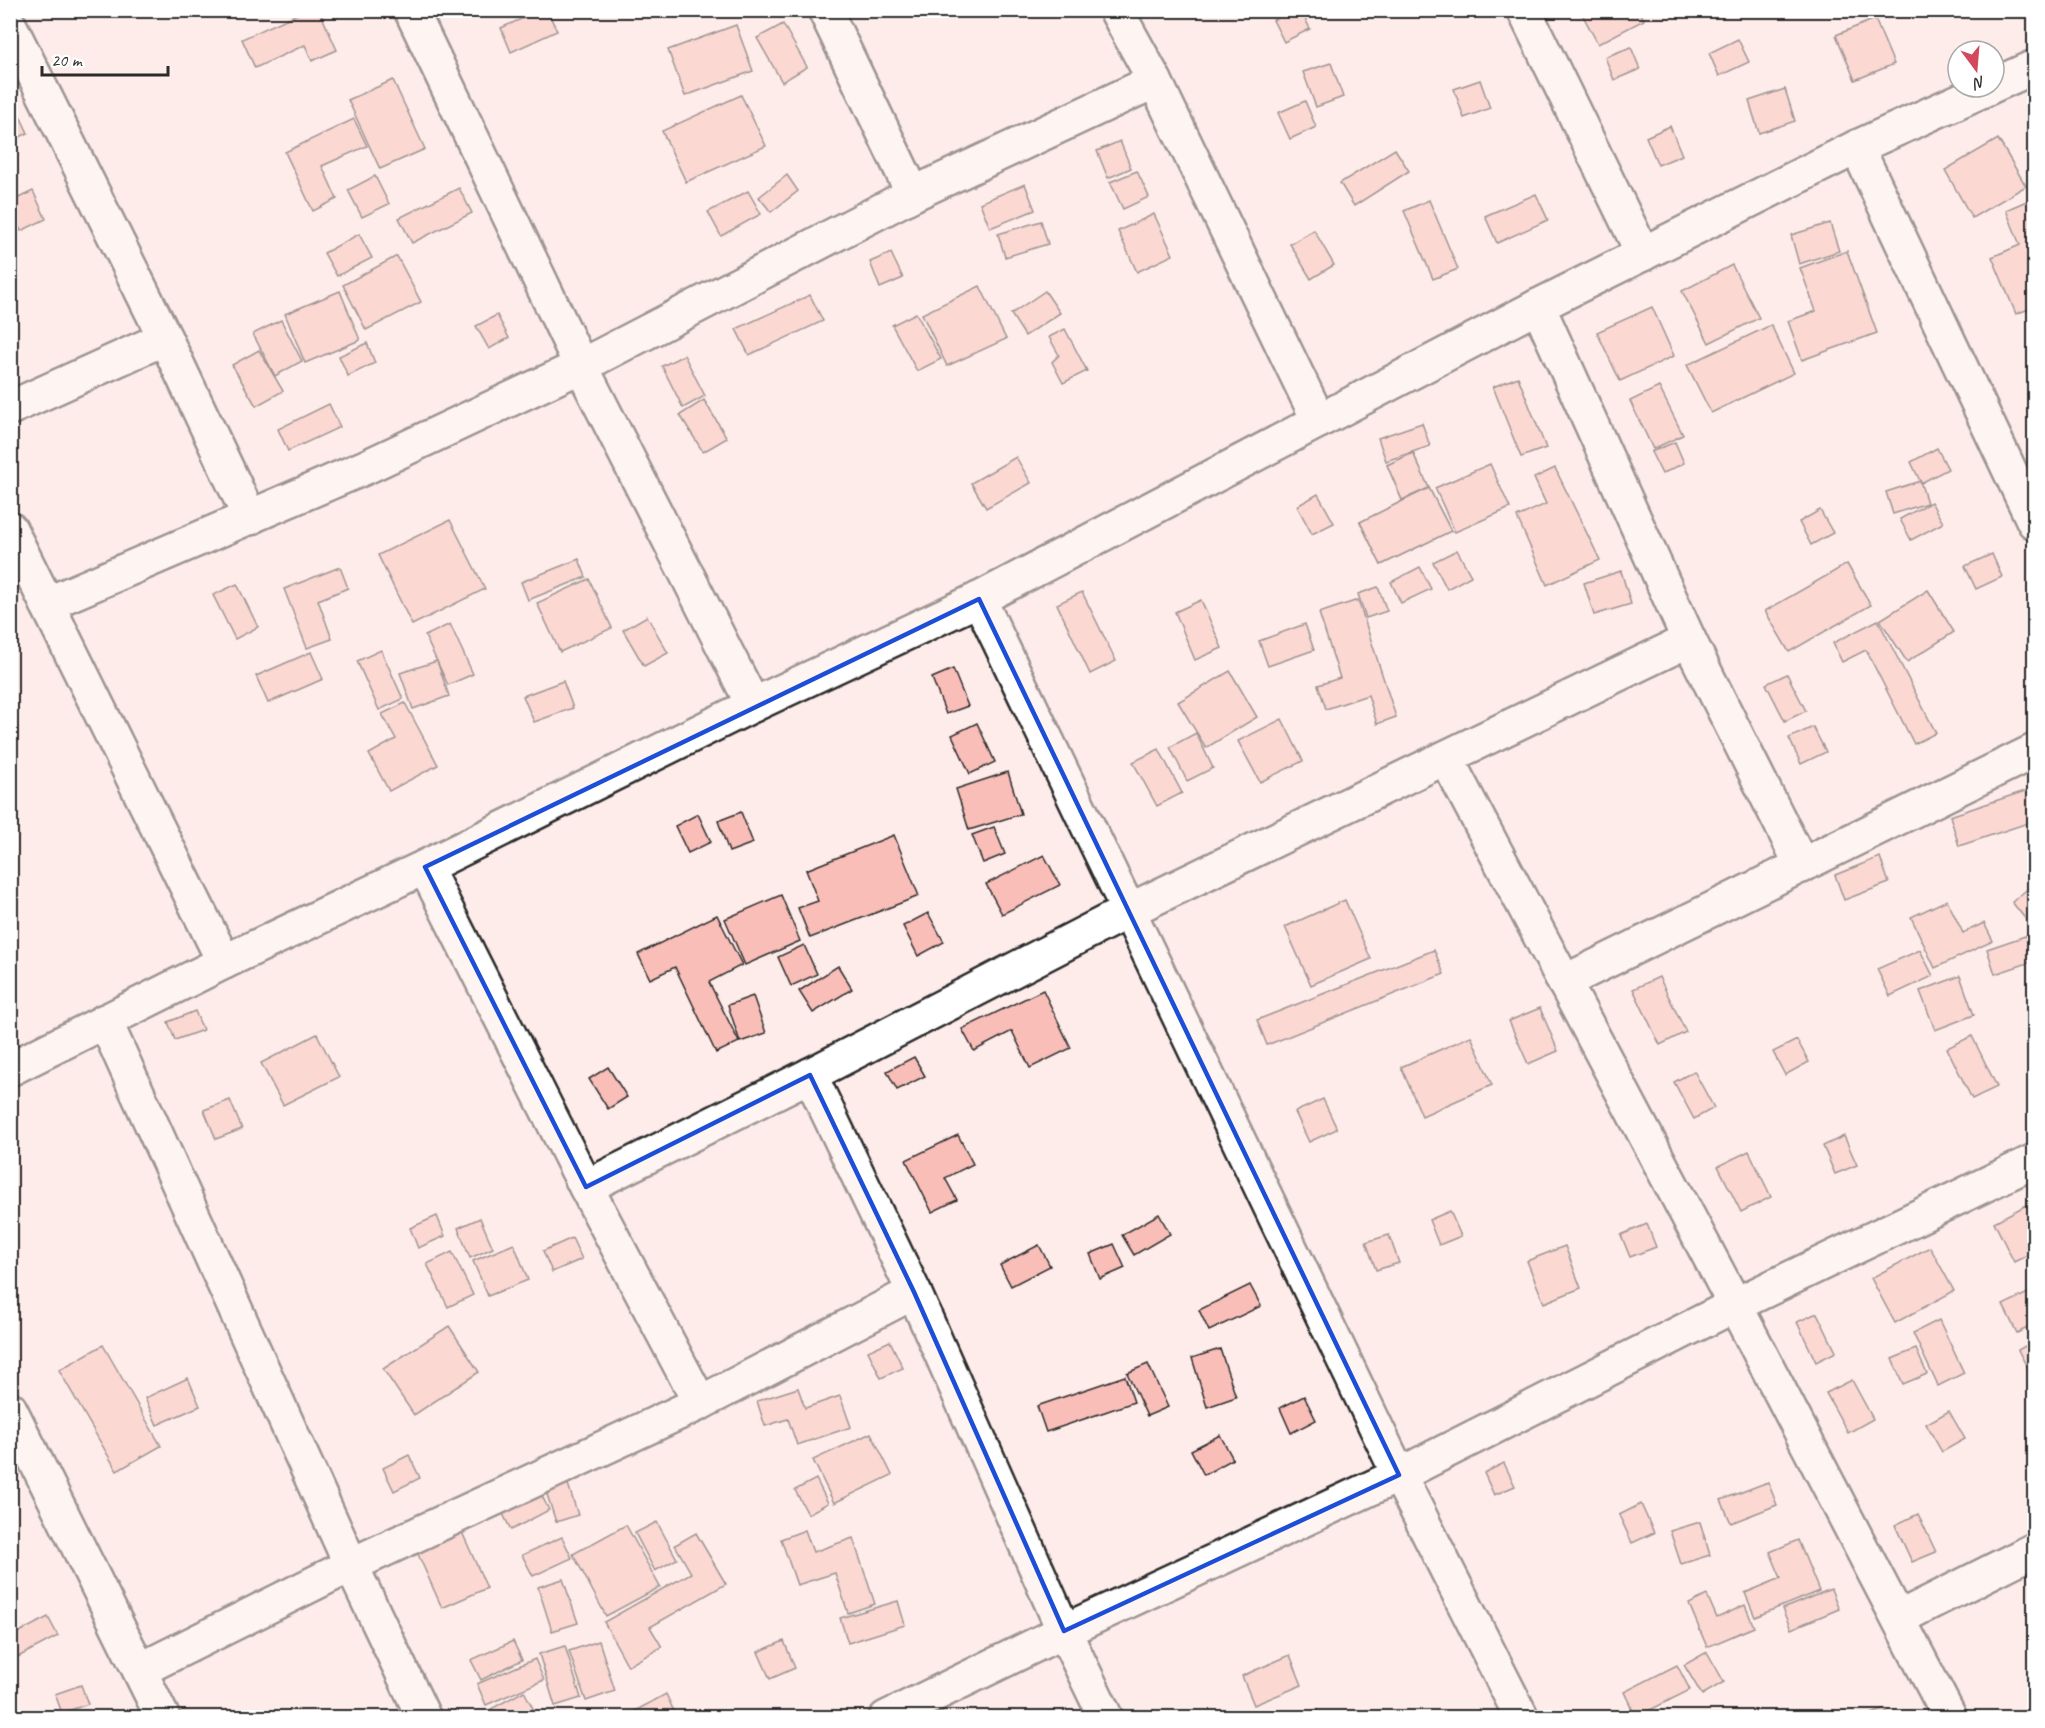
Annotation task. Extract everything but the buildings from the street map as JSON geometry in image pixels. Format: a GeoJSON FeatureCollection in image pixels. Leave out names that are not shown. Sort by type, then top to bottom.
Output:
{"type":"FeatureCollection","features":[{"type":"Feature","properties":{"kind":"street"},"geometry":{"type":"LineString","coordinates":[[411,10],[580,366],[753,705]]}},
{"type":"Feature","properties":{"kind":"street"},"geometry":{"type":"LineString","coordinates":[[825,10],[913,194]]}},
{"type":"Feature","properties":{"kind":"street"},"geometry":{"type":"LineString","coordinates":[[1116,10],[1155,81],[1319,421]]}},
{"type":"Feature","properties":{"kind":"street"},"geometry":{"type":"LineString","coordinates":[[1524,10],[1643,254]]}},
{"type":"Feature","properties":{"kind":"street"},"geometry":{"type":"LineString","coordinates":[[10,26],[165,338],[250,518]]}},
{"type":"Feature","properties":{"kind":"street"},"geometry":{"type":"LineString","coordinates":[[2006,80],[2034,67]]}},
{"type":"Feature","properties":{"kind":"street"},"geometry":{"type":"LineString","coordinates":[[47,604],[366,467],[580,366],[913,194],[1155,81]]}},
{"type":"Feature","properties":{"kind":"street"},"geometry":{"type":"LineString","coordinates":[[10,1069],[224,962],[425,867],[753,705],[979,599],[1538,306],[1857,147],[1963,99]]}},
{"type":"Feature","properties":{"kind":"street"},"geometry":{"type":"LineString","coordinates":[[1857,147],[2034,522]]}},
{"type":"Feature","properties":{"kind":"street"},"geometry":{"type":"LineString","coordinates":[[1538,306],[1689,640],[1802,866]]}},
{"type":"Feature","properties":{"kind":"street"},"geometry":{"type":"LineString","coordinates":[[10,408],[165,338]]}},
{"type":"Feature","properties":{"kind":"street"},"geometry":{"type":"LineString","coordinates":[[10,529],[224,962]]}},
{"type":"Feature","properties":{"kind":"street"},"geometry":{"type":"LineString","coordinates":[[979,599],[1399,1475],[1522,1718]]}},
{"type":"Feature","properties":{"kind":"street"},"geometry":{"type":"LineString","coordinates":[[586,1187],[810,1075],[1130,910],[1689,640]]}},
{"type":"Feature","properties":{"kind":"street"},"geometry":{"type":"LineString","coordinates":[[1564,982],[2034,751]]}},
{"type":"Feature","properties":{"kind":"street"},"geometry":{"type":"LineString","coordinates":[[1446,758],[1950,1718]]}},
{"type":"Feature","properties":{"kind":"street"},"geometry":{"type":"LineString","coordinates":[[425,867],[586,1187],[700,1402]]}},
{"type":"Feature","properties":{"kind":"street"},"geometry":{"type":"LineString","coordinates":[[105,1021],[351,1565],[424,1718]]}},
{"type":"Feature","properties":{"kind":"street"},"geometry":{"type":"LineString","coordinates":[[810,1075],[914,1292],[1064,1631],[1106,1718]]}},
{"type":"Feature","properties":{"kind":"street"},"geometry":{"type":"LineString","coordinates":[[886,1718],[1064,1631],[1399,1475],[1735,1305],[2034,1161]]}},
{"type":"Feature","properties":{"kind":"street"},"geometry":{"type":"LineString","coordinates":[[140,1670],[351,1565],[700,1402],[914,1292]]}},
{"type":"Feature","properties":{"kind":"street"},"geometry":{"type":"LineString","coordinates":[[10,1409],[19,1451],[140,1670],[164,1718]]}},
{"type":"Feature","properties":{"kind":"street"},"geometry":{"type":"LineString","coordinates":[[1899,1618],[2034,1550]]}},
{"type":"Feature","properties":{"kind":"highlighted area"},"geometry":{"type":"Polygon","coordinates":[[[979,599],[1399,1475],[1064,1631],[914,1292],[810,1075],[586,1187],[425,867],[979,599]]]}}]}
